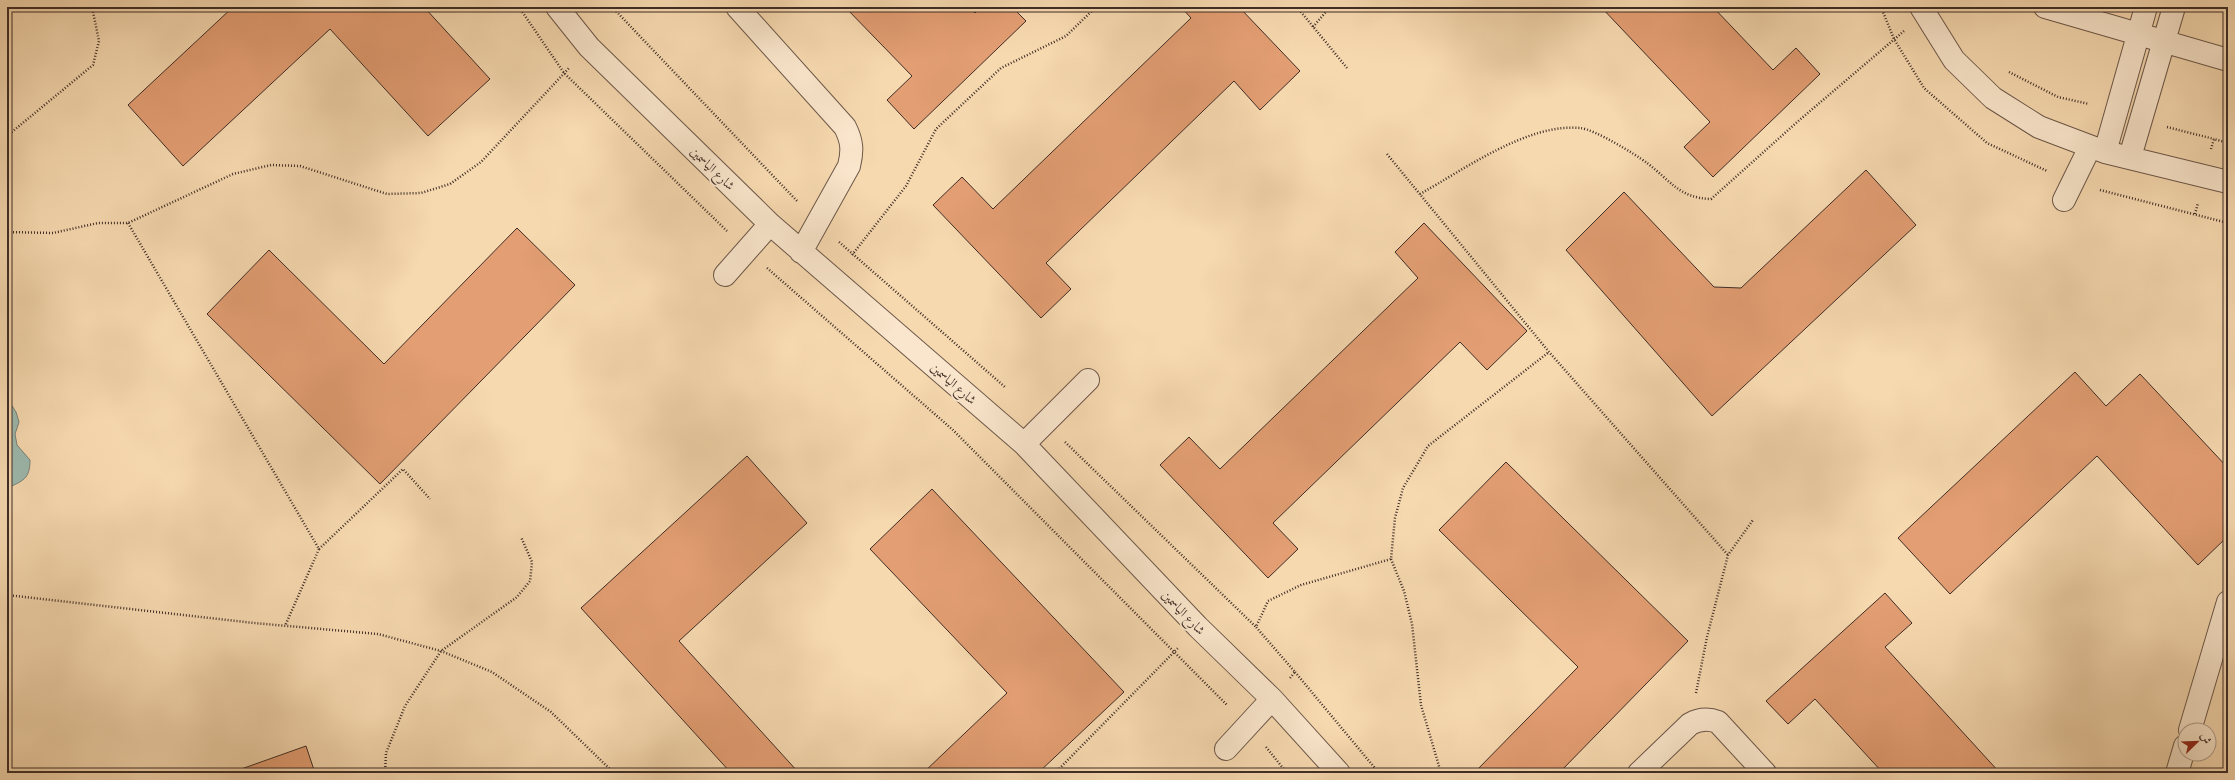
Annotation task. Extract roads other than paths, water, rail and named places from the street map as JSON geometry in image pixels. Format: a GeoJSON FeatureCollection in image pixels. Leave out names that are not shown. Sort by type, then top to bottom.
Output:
{"type":"FeatureCollection","features":[{"type":"Feature","properties":{"kind":"street","name":"شارع الياسمين"},"geometry":{"type":"LineString","coordinates":[[557,7],[589,47],[770,224],[1024,444],[1198,627],[1272,699],[1339,773]]}},
{"type":"Feature","properties":{"kind":"street"},"geometry":{"type":"LineString","coordinates":[[737,7],[846,127],[852,142],[852,154],[849,166],[801,252]]}},
{"type":"Feature","properties":{"kind":"street"},"geometry":{"type":"LineString","coordinates":[[2045,7],[2228,60]]}},
{"type":"Feature","properties":{"kind":"street"},"geometry":{"type":"LineString","coordinates":[[2064,200],[2097,149],[2138,34],[2146,7]]}},
{"type":"Feature","properties":{"kind":"street"},"geometry":{"type":"LineString","coordinates":[[2130,157],[2174,7]]}},
{"type":"Feature","properties":{"kind":"street"},"geometry":{"type":"LineString","coordinates":[[1922,11],[1954,60],[1993,98],[2039,127],[2097,149],[2228,182]]}},
{"type":"Feature","properties":{"kind":"street"},"geometry":{"type":"LineString","coordinates":[[725,275],[770,224]]}},
{"type":"Feature","properties":{"kind":"street"},"geometry":{"type":"LineString","coordinates":[[1024,444],[1088,380]]}},
{"type":"Feature","properties":{"kind":"street"},"geometry":{"type":"LineString","coordinates":[[2192,722],[2228,602]]}},
{"type":"Feature","properties":{"kind":"street"},"geometry":{"type":"LineString","coordinates":[[1226,749],[1272,699]]}},
{"type":"Feature","properties":{"kind":"street"},"geometry":{"type":"LineString","coordinates":[[1639,773],[1690,724],[1704,720],[1718,722],[1766,773]]}},
{"type":"Feature","properties":{"kind":"street"},"geometry":{"type":"LineString","coordinates":[[2177,773],[2180,762]]}}]}
